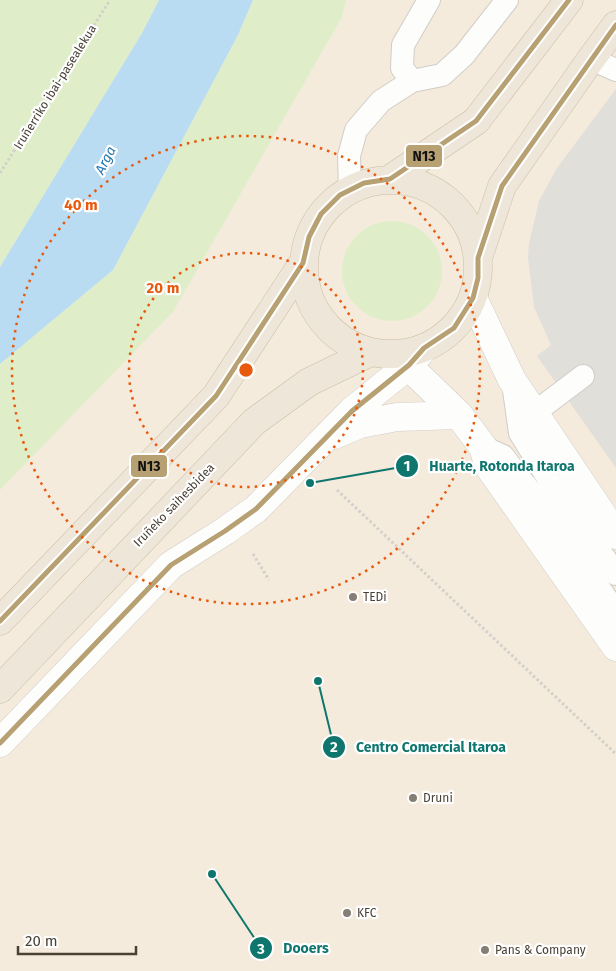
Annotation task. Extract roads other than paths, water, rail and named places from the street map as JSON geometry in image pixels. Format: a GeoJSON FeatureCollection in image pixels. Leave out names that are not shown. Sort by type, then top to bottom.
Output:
{"type":"FeatureCollection","features":[{"type":"Feature","properties":{"kind":"highway"},"geometry":{"type":"LineString","coordinates":[[390,179],[476,122],[569,0]]}},
{"type":"Feature","properties":{"kind":"highway"},"geometry":{"type":"LineString","coordinates":[[478,258],[502,186],[616,25]]}},
{"type":"Feature","properties":{"kind":"highway"},"geometry":{"type":"LineString","coordinates":[[0,622],[216,396],[303,263],[309,237],[321,214],[340,195],[364,183],[390,179],[415,183],[439,194],[458,211],[472,233],[478,258],[478,278],[473,298],[454,328],[400,355],[343,341],[321,320],[307,293],[303,263]]}},
{"type":"Feature","properties":{"kind":"highway","name":"Iruñeko saihesbidea"},"geometry":{"type":"LineString","coordinates":[[0,688],[254,422],[309,382],[400,355]]}},
{"type":"Feature","properties":{"kind":"street"},"geometry":{"type":"LineString","coordinates":[[473,298],[512,380],[616,535]]}},
{"type":"Feature","properties":{"kind":"street"},"geometry":{"type":"LineString","coordinates":[[0,743],[171,565],[225,531],[256,508],[352,411],[400,355],[459,415],[483,447],[489,467],[616,647]]}},
{"type":"Feature","properties":{"kind":"street"},"geometry":{"type":"LineString","coordinates":[[322,441],[360,424],[397,417],[459,415]]}},
{"type":"Feature","properties":{"kind":"lane"},"geometry":{"type":"LineString","coordinates":[[412,81],[402,68],[404,45],[429,0]]}},
{"type":"Feature","properties":{"kind":"lane"},"geometry":{"type":"LineString","coordinates":[[350,190],[349,156],[356,130],[381,101],[412,81],[442,74],[464,55],[507,0]]}},
{"type":"Feature","properties":{"kind":"lane"},"geometry":{"type":"LineString","coordinates":[[591,59],[616,70]]}},
{"type":"Feature","properties":{"kind":"lane"},"geometry":{"type":"LineString","coordinates":[[534,413],[583,376]]}},
{"type":"Feature","properties":{"kind":"lane"},"geometry":{"type":"LineString","coordinates":[[512,380],[520,433],[549,480],[616,574]]}},
{"type":"Feature","properties":{"kind":"lane"},"geometry":{"type":"LineString","coordinates":[[483,447],[502,456],[540,504],[616,612]]}},
{"type":"Feature","properties":{"kind":"water","name":"Arga"},"geometry":{"type":"Polygon","coordinates":[[[159,0],[253,0],[238,35],[113,270],[0,364],[0,267],[142,33],[159,0]]]}},
{"type":"Feature","properties":{"kind":"place","name":"Huarte, Rotonda Itaroa"},"geometry":{"type":"Point","coordinates":[310,483]}},
{"type":"Feature","properties":{"kind":"place","name":"TEDi"},"geometry":{"type":"Point","coordinates":[353,597]}},
{"type":"Feature","properties":{"kind":"place","name":"Centro Comercial Itaroa"},"geometry":{"type":"Point","coordinates":[318,681]}},
{"type":"Feature","properties":{"kind":"place","name":"Druni"},"geometry":{"type":"Point","coordinates":[413,798]}},
{"type":"Feature","properties":{"kind":"place","name":"Dooers"},"geometry":{"type":"Point","coordinates":[212,874]}},
{"type":"Feature","properties":{"kind":"place","name":"KFC"},"geometry":{"type":"Point","coordinates":[347,913]}},
{"type":"Feature","properties":{"kind":"place","name":"Pans & Company"},"geometry":{"type":"Point","coordinates":[485,950]}}]}
